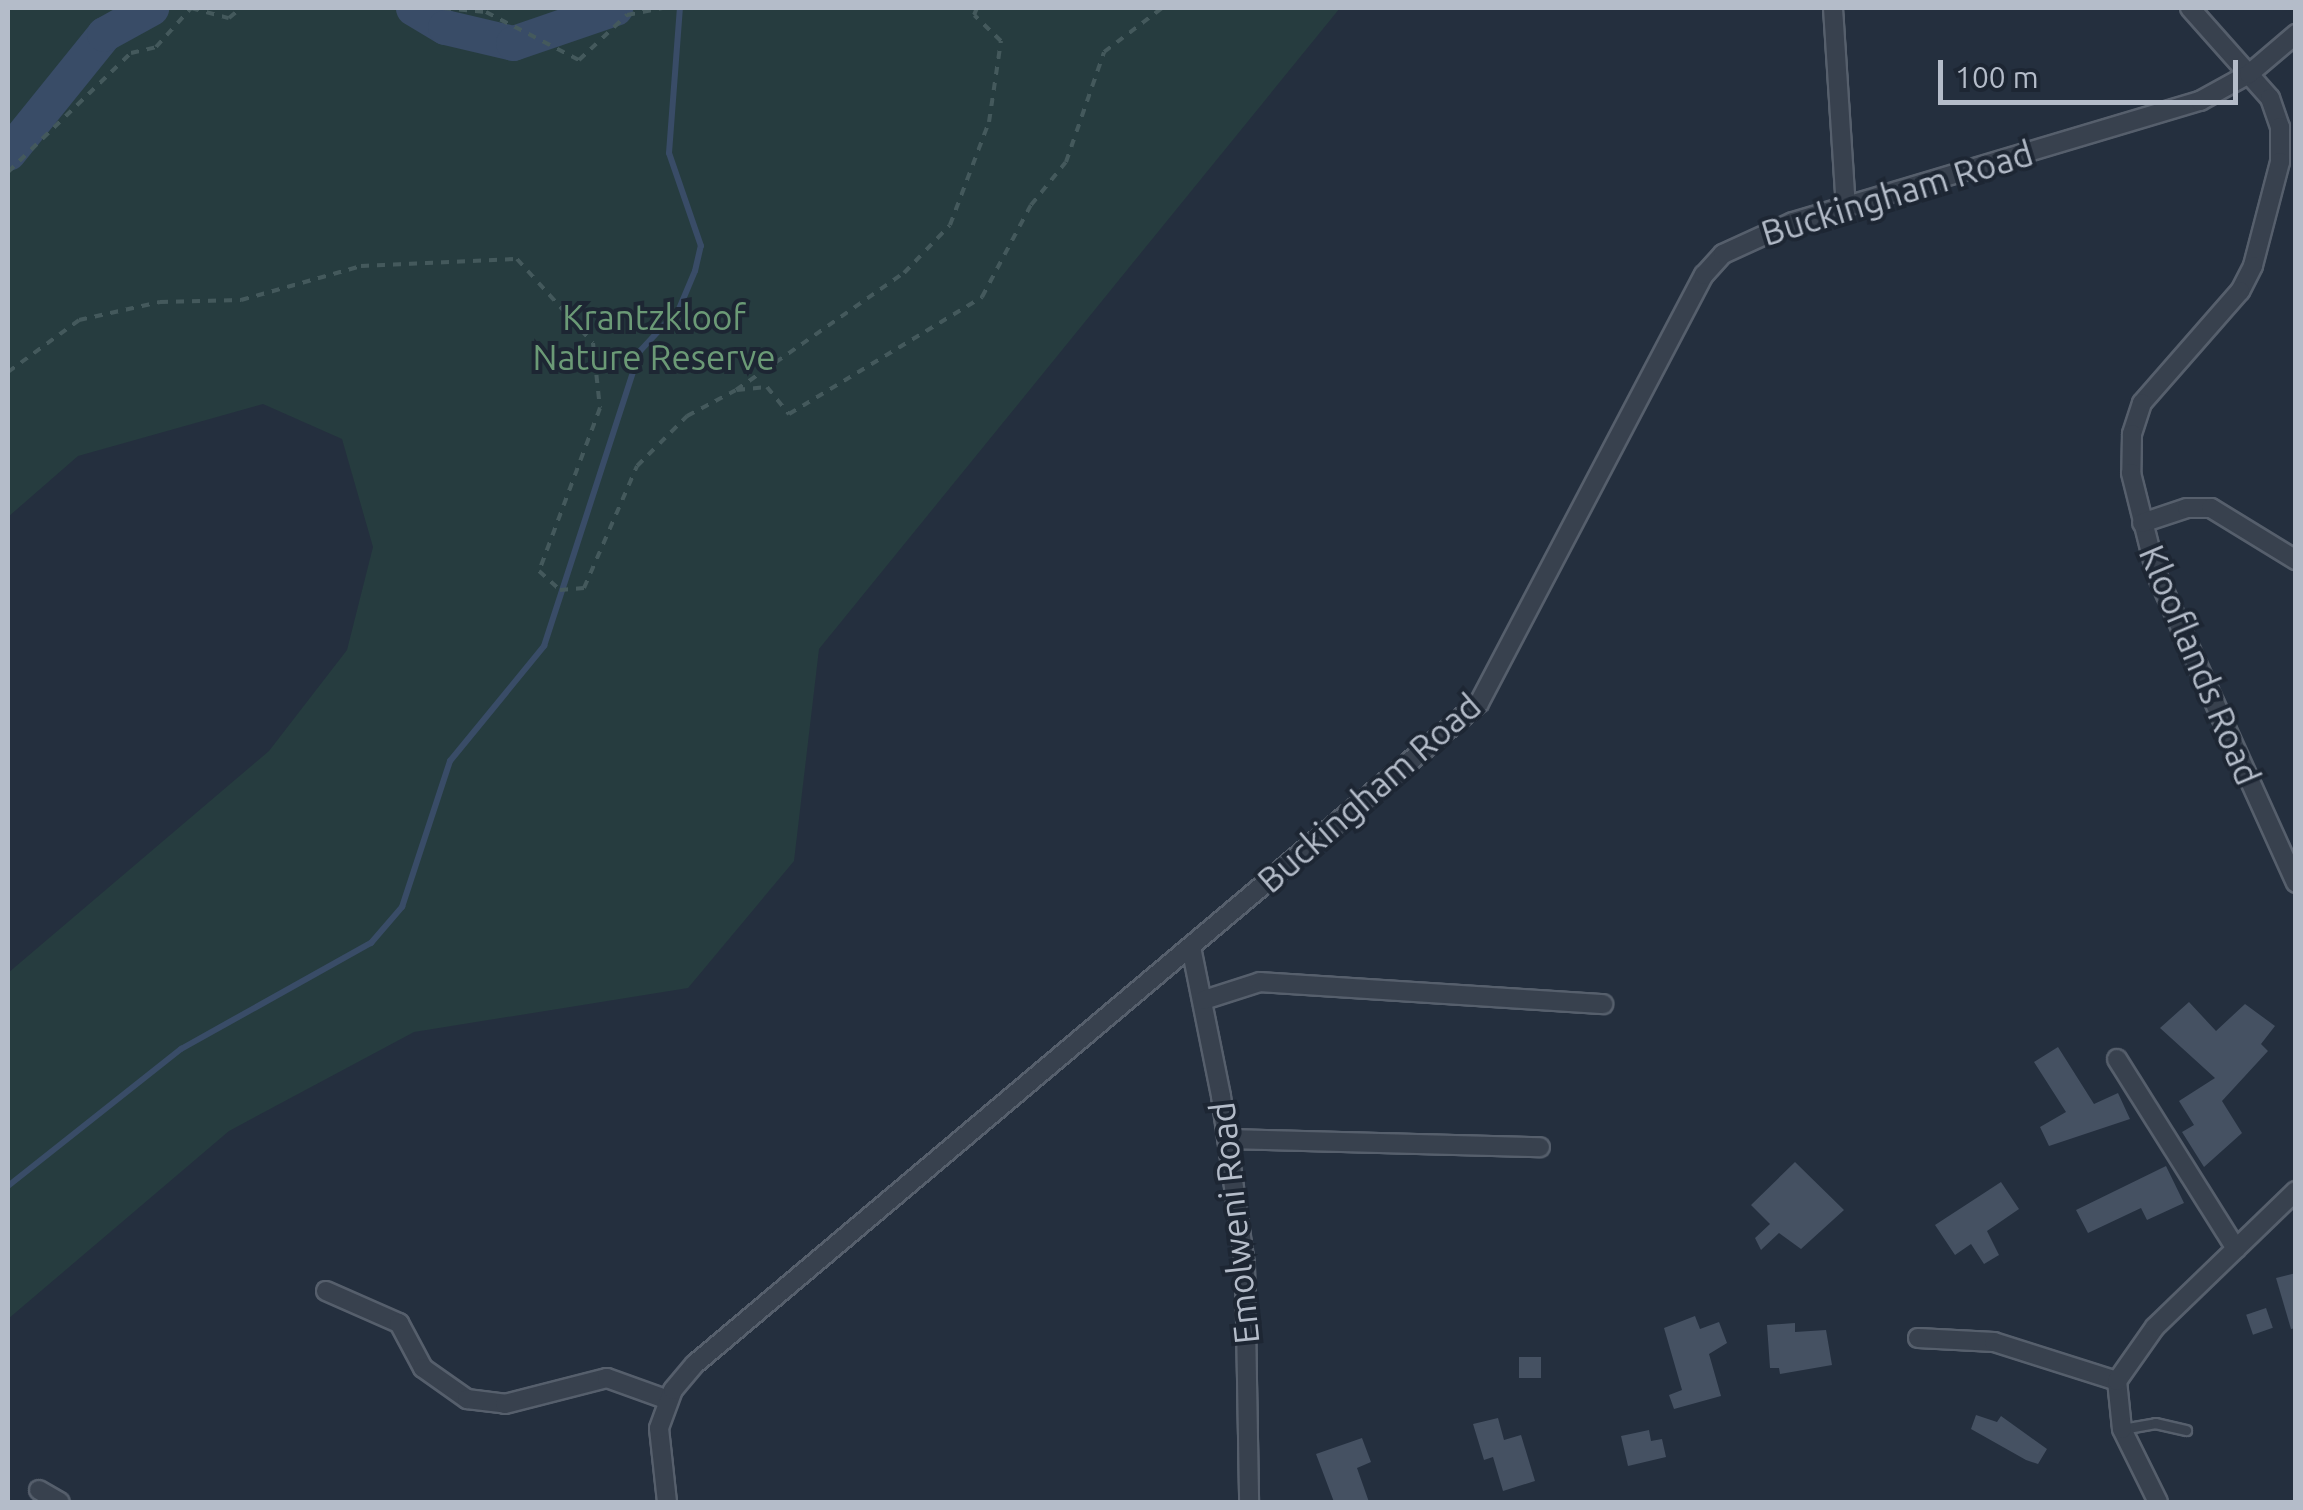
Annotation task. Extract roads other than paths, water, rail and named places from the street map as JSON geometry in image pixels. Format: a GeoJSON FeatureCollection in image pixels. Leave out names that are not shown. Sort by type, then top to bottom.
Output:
{"type":"FeatureCollection","features":[{"type":"Feature","properties":{"kind":"street"},"geometry":{"type":"LineString","coordinates":[[1834,8],[1846,207]]}},
{"type":"Feature","properties":{"kind":"street","name":"Klooflands Road"},"geometry":{"type":"LineString","coordinates":[[2190,8],[2270,98],[2281,144],[2264,235],[2240,290],[2142,402],[2132,434],[2131,473],[2156,572],[2296,883]]}},
{"type":"Feature","properties":{"kind":"street","name":"Buckingham Road"},"geometry":{"type":"LineString","coordinates":[[667,1502],[658,1444],[668,1400],[695,1364],[1479,703],[1712,263],[1752,236],[2165,113],[2248,74],[2296,34]]}},
{"type":"Feature","properties":{"kind":"street"},"geometry":{"type":"LineString","coordinates":[[2142,524],[2187,508],[2211,508],[2296,560]]}},
{"type":"Feature","properties":{"kind":"street","name":"Emolweni Road"},"geometry":{"type":"LineString","coordinates":[[1190,947],[1204,1000],[1245,1264],[1249,1502]]}},
{"type":"Feature","properties":{"kind":"street"},"geometry":{"type":"LineString","coordinates":[[1204,1000],[1260,982],[1604,1004]]}},
{"type":"Feature","properties":{"kind":"street"},"geometry":{"type":"LineString","coordinates":[[2117,1058],[2236,1248]]}},
{"type":"Feature","properties":{"kind":"street"},"geometry":{"type":"LineString","coordinates":[[1228,1139],[1540,1147]]}},
{"type":"Feature","properties":{"kind":"street"},"geometry":{"type":"LineString","coordinates":[[2158,1502],[2122,1429],[2117,1381],[2155,1327],[2296,1191]]}},
{"type":"Feature","properties":{"kind":"street"},"geometry":{"type":"LineString","coordinates":[[326,1291],[399,1324],[423,1368],[467,1399],[504,1404],[608,1378],[668,1400]]}},
{"type":"Feature","properties":{"kind":"street"},"geometry":{"type":"LineString","coordinates":[[1918,1338],[1994,1342],[2117,1381]]}},
{"type":"Feature","properties":{"kind":"street"},"geometry":{"type":"LineString","coordinates":[[40,1490],[60,1502]]}},
{"type":"Feature","properties":{"kind":"lane"},"geometry":{"type":"LineString","coordinates":[[2122,1429],[2156,1423],[2186,1430]]}},
{"type":"Feature","properties":{"kind":"waterway"},"geometry":{"type":"LineString","coordinates":[[8,153],[104,34],[151,8]]}},
{"type":"Feature","properties":{"kind":"waterway"},"geometry":{"type":"LineString","coordinates":[[413,8],[445,27],[513,43],[615,8]]}},
{"type":"Feature","properties":{"kind":"waterway"},"geometry":{"type":"LineString","coordinates":[[8,1186],[181,1049],[371,943],[402,907],[450,761],[544,646],[640,351],[679,309],[695,271],[701,246],[669,153],[680,8]]}},
{"type":"Feature","properties":{"kind":"park label","name":"Krantzkloof Nature Reserve"},"geometry":{"type":"Point","coordinates":[654,337]}}]}
